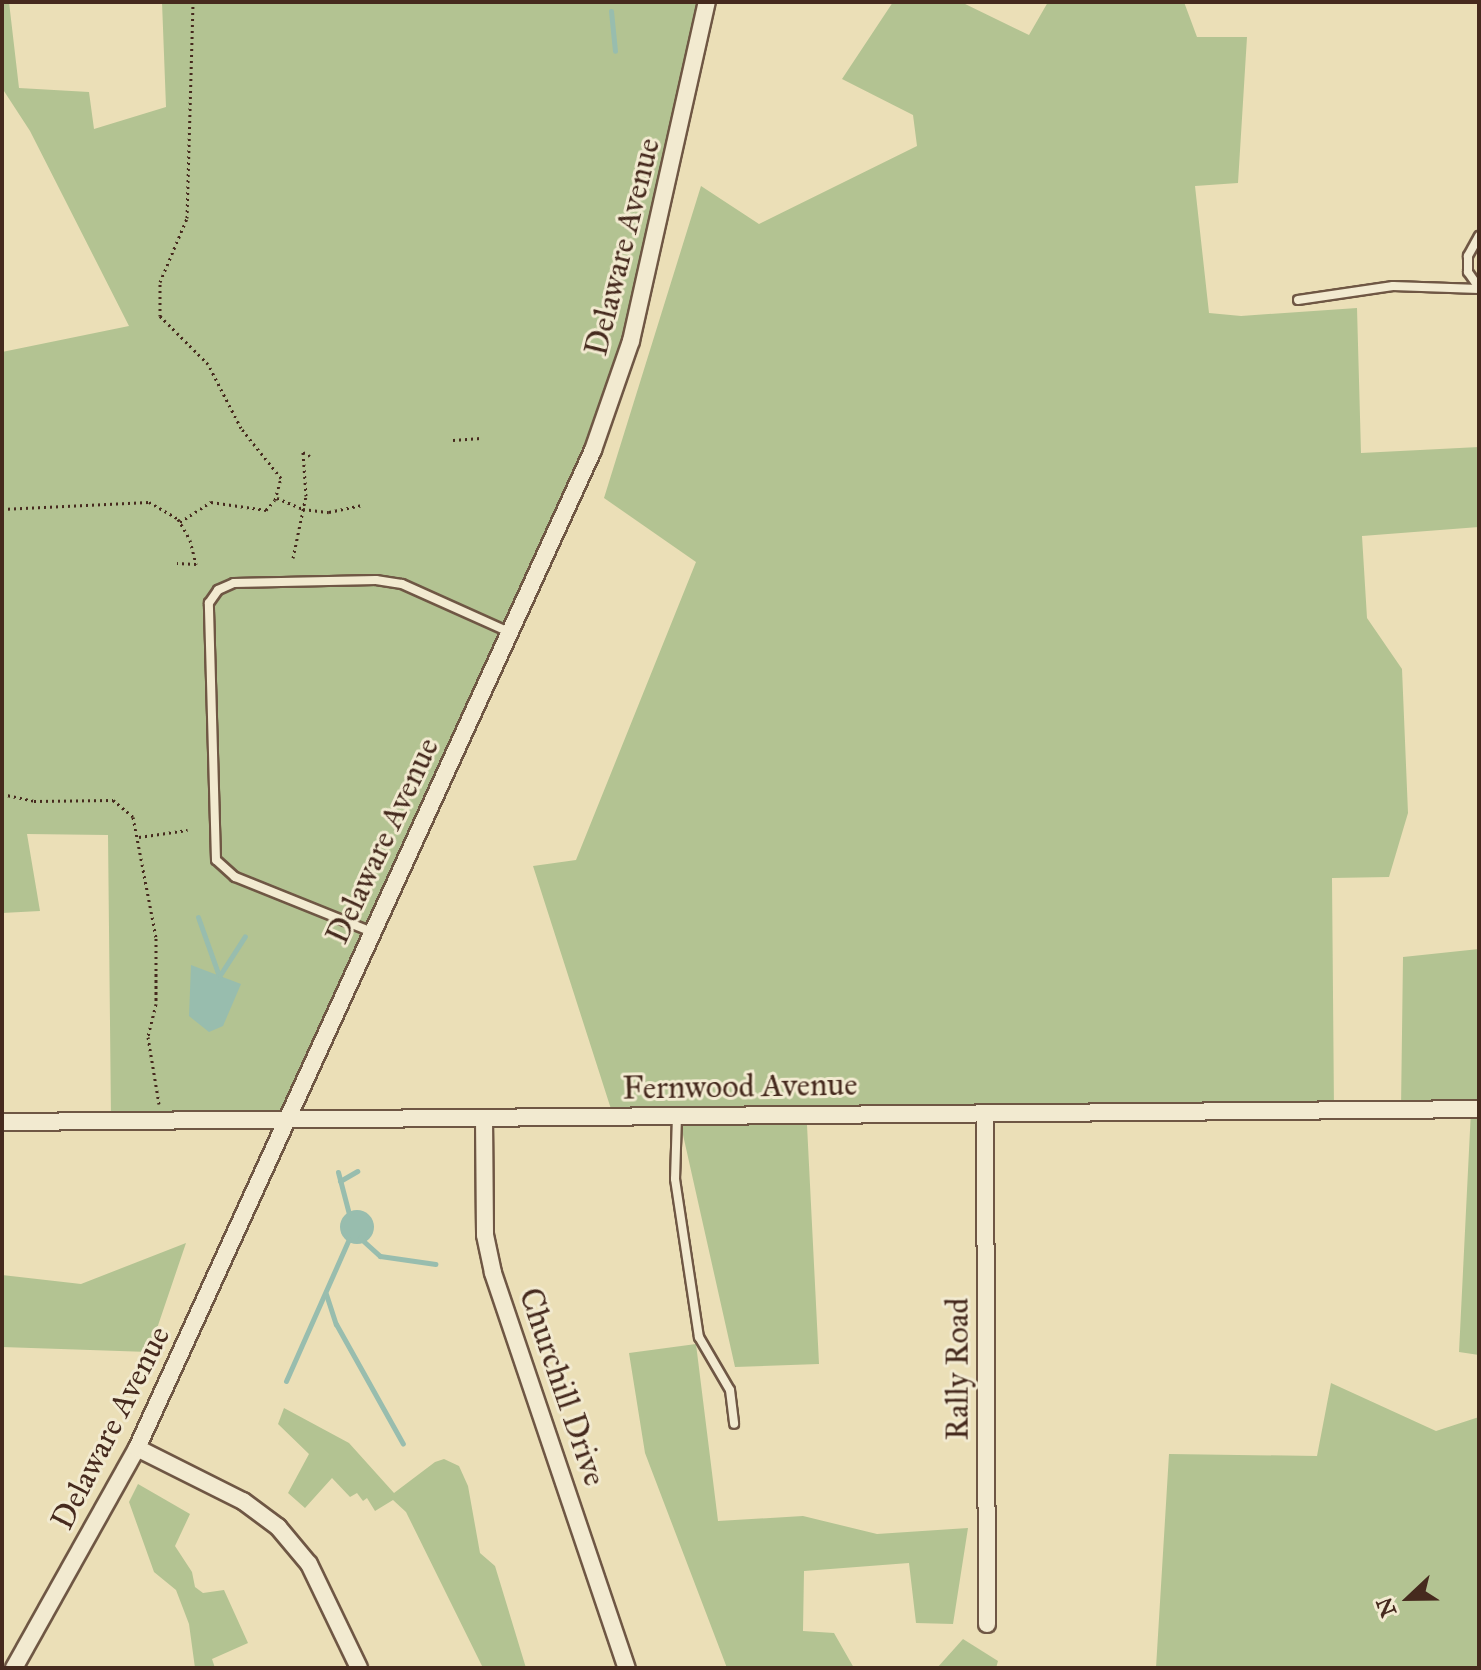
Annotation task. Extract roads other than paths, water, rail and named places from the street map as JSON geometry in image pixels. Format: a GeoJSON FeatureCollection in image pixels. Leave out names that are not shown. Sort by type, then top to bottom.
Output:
{"type":"FeatureCollection","features":[{"type":"Feature","properties":{"kind":"street","name":"Delaware Avenue"},"geometry":{"type":"LineString","coordinates":[[14,1668],[137,1448],[593,450],[623,369],[707,2]]}},
{"type":"Feature","properties":{"kind":"street","name":"Fernwood Avenue"},"geometry":{"type":"LineString","coordinates":[[2,1122],[1479,1109]]}},
{"type":"Feature","properties":{"kind":"street","name":"Rally Road"},"geometry":{"type":"LineString","coordinates":[[985,1113],[987,1624]]}},
{"type":"Feature","properties":{"kind":"street","name":"Churchill Drive"},"geometry":{"type":"LineString","coordinates":[[484,1118],[485,1235],[493,1273],[627,1668]]}},
{"type":"Feature","properties":{"kind":"street"},"geometry":{"type":"LineString","coordinates":[[137,1448],[243,1501],[278,1527],[309,1564],[359,1668]]}},
{"type":"Feature","properties":{"kind":"lane"},"geometry":{"type":"LineString","coordinates":[[1479,236],[1468,256],[1468,272],[1479,288]]}},
{"type":"Feature","properties":{"kind":"lane"},"geometry":{"type":"LineString","coordinates":[[1298,300],[1393,286],[1479,288]]}},
{"type":"Feature","properties":{"kind":"lane"},"geometry":{"type":"LineString","coordinates":[[372,932],[235,877],[216,860],[209,603],[218,590],[234,583],[376,580],[402,584],[509,632]]}},
{"type":"Feature","properties":{"kind":"lane"},"geometry":{"type":"LineString","coordinates":[[677,1116],[675,1179],[699,1337],[730,1390],[734,1424]]}},
{"type":"Feature","properties":{"kind":"waterway"},"geometry":{"type":"LineString","coordinates":[[611,11],[615,51]]}},
{"type":"Feature","properties":{"kind":"waterway"},"geometry":{"type":"LineString","coordinates":[[198,917],[219,976]]}},
{"type":"Feature","properties":{"kind":"waterway"},"geometry":{"type":"LineString","coordinates":[[220,975],[245,936]]}},
{"type":"Feature","properties":{"kind":"waterway"},"geometry":{"type":"LineString","coordinates":[[340,1181],[357,1171]]}},
{"type":"Feature","properties":{"kind":"waterway"},"geometry":{"type":"LineString","coordinates":[[338,1172],[349,1214]]}},
{"type":"Feature","properties":{"kind":"waterway"},"geometry":{"type":"LineString","coordinates":[[360,1238],[380,1256],[435,1264]]}},
{"type":"Feature","properties":{"kind":"waterway"},"geometry":{"type":"LineString","coordinates":[[286,1381],[349,1239]]}},
{"type":"Feature","properties":{"kind":"waterway"},"geometry":{"type":"LineString","coordinates":[[326,1294],[336,1324],[403,1444]]}}]}
